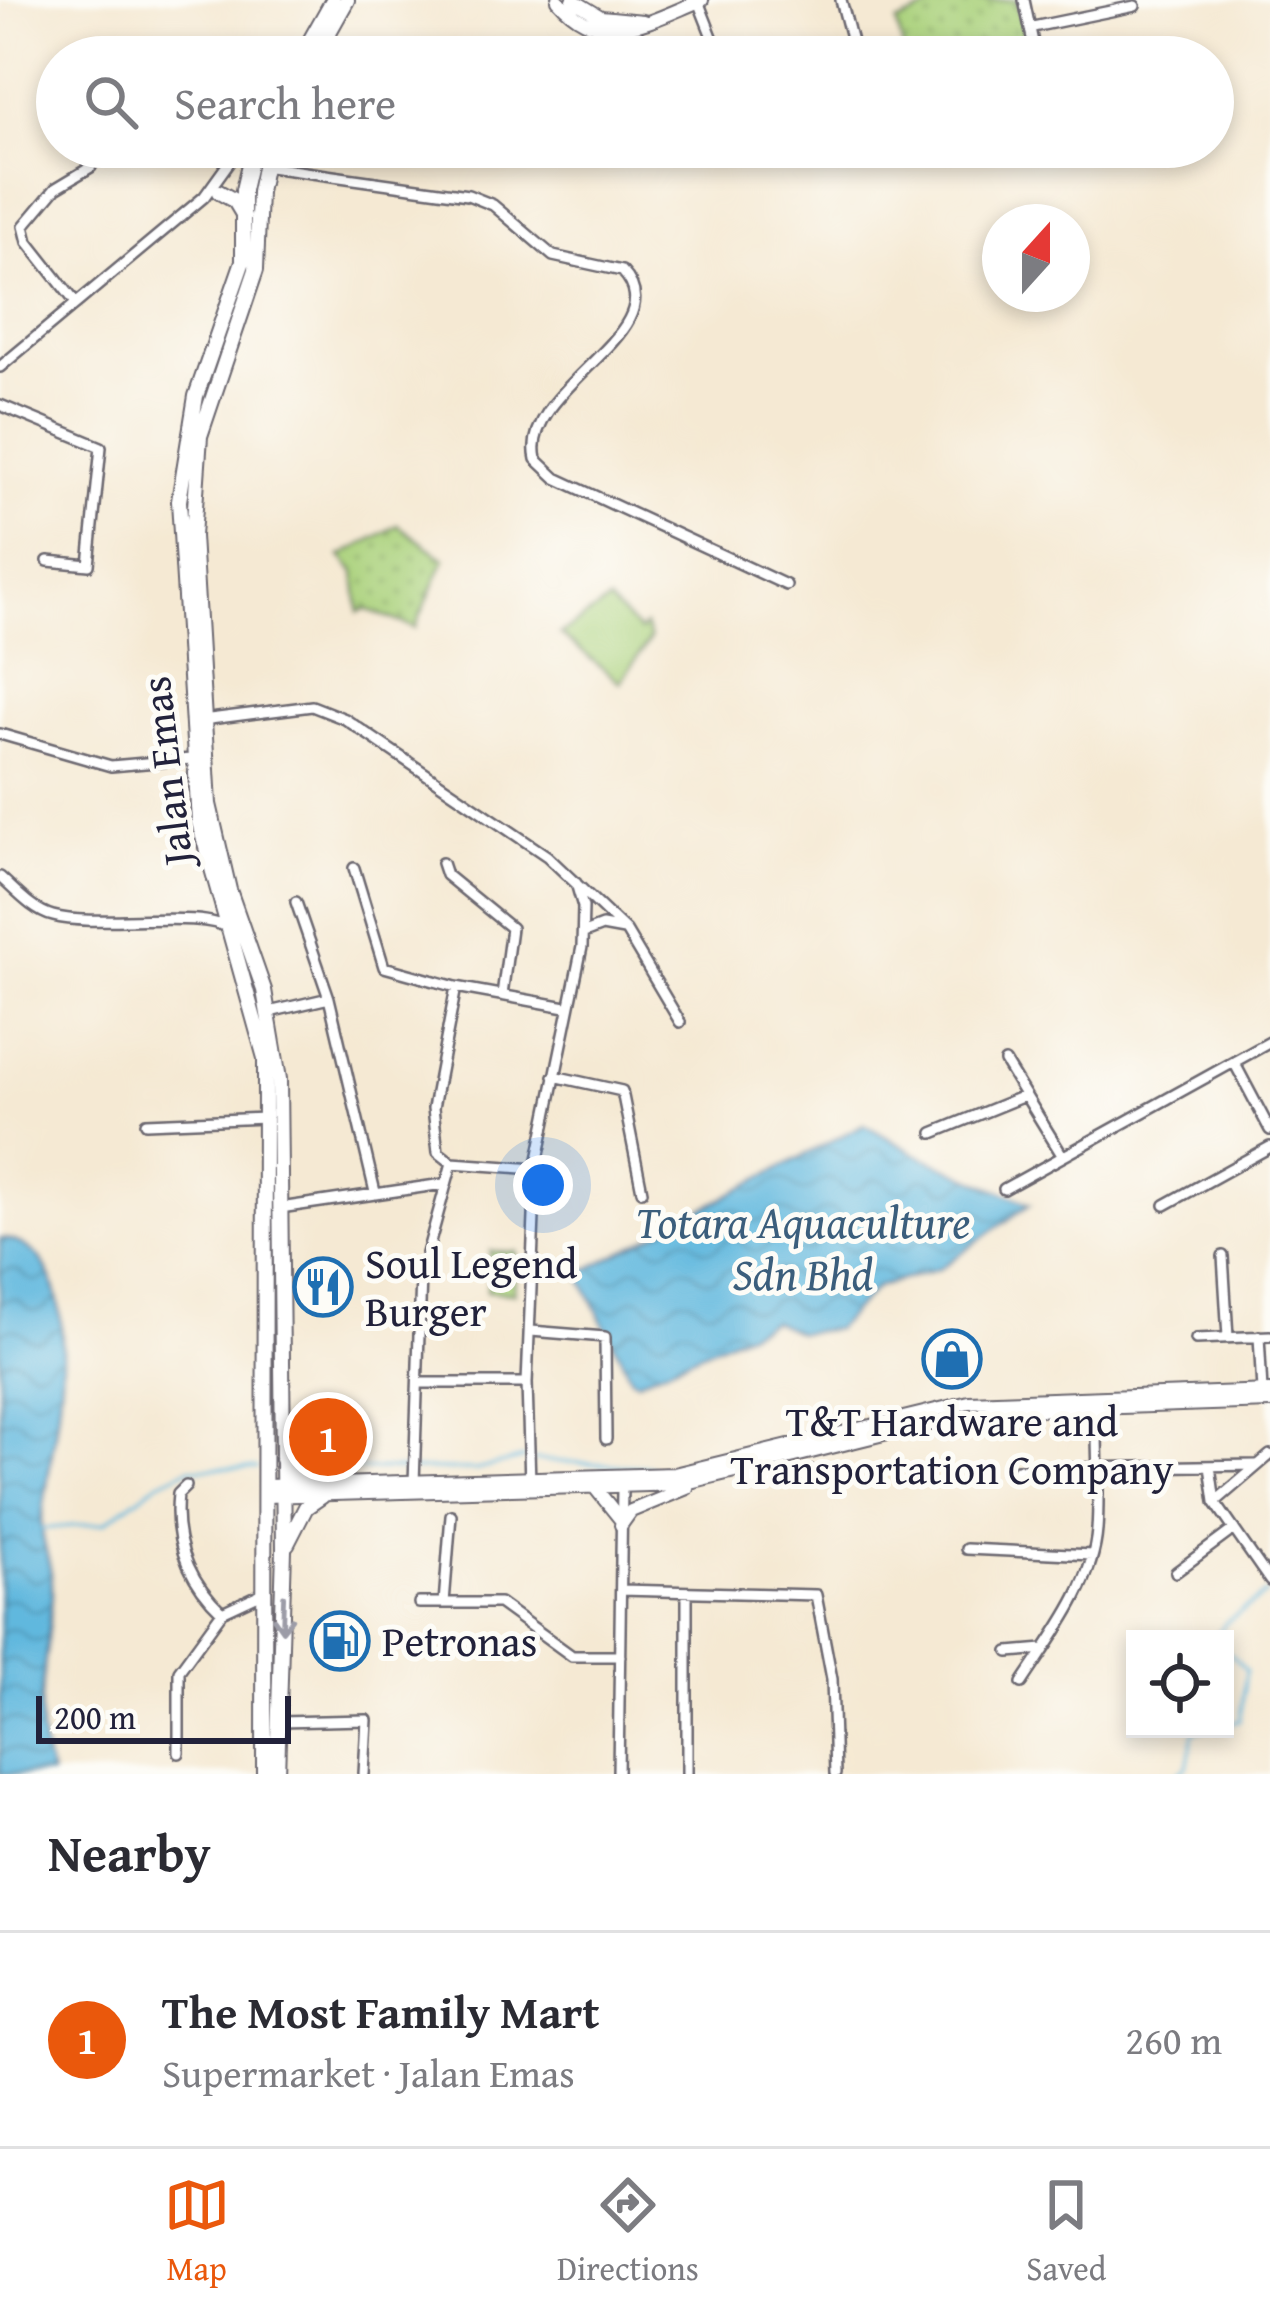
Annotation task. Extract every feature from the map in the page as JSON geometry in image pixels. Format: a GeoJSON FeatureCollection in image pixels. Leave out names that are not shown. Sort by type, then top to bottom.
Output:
{"type":"FeatureCollection","features":[{"type":"Feature","properties":{"kind":"main road"},"geometry":{"type":"LineString","coordinates":[[313,36],[333,0]]}},
{"type":"Feature","properties":{"kind":"main road"},"geometry":{"type":"LineString","coordinates":[[327,36],[347,0]]}},
{"type":"Feature","properties":{"kind":"main road","name":"Jalan Emas"},"geometry":{"type":"LineString","coordinates":[[248,168],[239,277],[196,396],[182,461],[180,549],[191,759],[217,895],[257,1016],[267,1118],[277,1476]]}},
{"type":"Feature","properties":{"kind":"main road"},"geometry":{"type":"LineString","coordinates":[[243,190],[255,183],[261,168]]}},
{"type":"Feature","properties":{"kind":"main road","name":"Jalan Emas"},"geometry":{"type":"LineString","coordinates":[[262,168],[256,270],[211,391],[194,484],[202,720],[219,856],[269,1012],[279,1079],[277,1476]]}},
{"type":"Feature","properties":{"kind":"main road"},"geometry":{"type":"LineString","coordinates":[[211,194],[235,201],[244,216]]}},
{"type":"Feature","properties":{"kind":"main road"},"geometry":{"type":"LineString","coordinates":[[277,1476],[318,1491],[284,1550]]}},
{"type":"Feature","properties":{"kind":"main road"},"geometry":{"type":"LineString","coordinates":[[277,1476],[284,1550],[277,1774]]}},
{"type":"Feature","properties":{"kind":"main road"},"geometry":{"type":"LineString","coordinates":[[264,1774],[265,1598],[277,1476]]}},
{"type":"Feature","properties":{"kind":"street"},"geometry":{"type":"LineString","coordinates":[[558,0],[601,30],[632,29],[700,1],[712,36]]}},
{"type":"Feature","properties":{"kind":"street"},"geometry":{"type":"LineString","coordinates":[[573,0],[601,17],[650,21]]}},
{"type":"Feature","properties":{"kind":"street"},"geometry":{"type":"LineString","coordinates":[[841,0],[850,36]]}},
{"type":"Feature","properties":{"kind":"street"},"geometry":{"type":"LineString","coordinates":[[1024,0],[1034,36]]}},
{"type":"Feature","properties":{"kind":"street"},"geometry":{"type":"LineString","coordinates":[[1033,27],[1135,6]]}},
{"type":"Feature","properties":{"kind":"street"},"geometry":{"type":"LineString","coordinates":[[76,303],[28,242],[24,226],[56,188],[89,168]]}},
{"type":"Feature","properties":{"kind":"street"},"geometry":{"type":"LineString","coordinates":[[0,367],[211,194],[227,168]]}},
{"type":"Feature","properties":{"kind":"street"},"geometry":{"type":"LineString","coordinates":[[276,168],[468,195],[493,205],[542,250],[622,271],[632,289],[630,320],[548,410],[536,430],[536,459],[556,478],[786,585]]}},
{"type":"Feature","properties":{"kind":"street"},"geometry":{"type":"LineString","coordinates":[[211,194],[243,190]]}},
{"type":"Feature","properties":{"kind":"street"},"geometry":{"type":"LineString","coordinates":[[0,405],[101,447],[88,569],[48,561]]}},
{"type":"Feature","properties":{"kind":"street"},"geometry":{"type":"LineString","coordinates":[[202,720],[312,706],[334,712],[514,832],[576,883],[626,931],[680,1022]]}},
{"type":"Feature","properties":{"kind":"street"},"geometry":{"type":"LineString","coordinates":[[0,734],[111,766],[191,759]]}},
{"type":"Feature","properties":{"kind":"street"},"geometry":{"type":"LineString","coordinates":[[442,863],[446,875],[512,928],[502,994]]}},
{"type":"Feature","properties":{"kind":"street"},"geometry":{"type":"LineString","coordinates":[[354,868],[384,967],[455,987],[566,1007]]}},
{"type":"Feature","properties":{"kind":"street"},"geometry":{"type":"LineString","coordinates":[[0,877],[49,916],[120,924],[201,916],[229,929]]}},
{"type":"Feature","properties":{"kind":"street"},"geometry":{"type":"LineString","coordinates":[[529,1478],[527,1383],[536,1169],[584,933],[576,883]]}},
{"type":"Feature","properties":{"kind":"street"},"geometry":{"type":"LineString","coordinates":[[201,916],[217,895]]}},
{"type":"Feature","properties":{"kind":"street"},"geometry":{"type":"LineString","coordinates":[[296,902],[329,998],[374,1192]]}},
{"type":"Feature","properties":{"kind":"street"},"geometry":{"type":"LineString","coordinates":[[584,933],[602,926],[626,931]]}},
{"type":"Feature","properties":{"kind":"street"},"geometry":{"type":"LineString","coordinates":[[455,987],[433,1108],[438,1152],[452,1163],[536,1169]]}},
{"type":"Feature","properties":{"kind":"street"},"geometry":{"type":"LineString","coordinates":[[269,1012],[329,998]]}},
{"type":"Feature","properties":{"kind":"street"},"geometry":{"type":"LineString","coordinates":[[1004,1189],[1270,1042]]}},
{"type":"Feature","properties":{"kind":"street"},"geometry":{"type":"LineString","coordinates":[[1005,1062],[1062,1155]]}},
{"type":"Feature","properties":{"kind":"street"},"geometry":{"type":"LineString","coordinates":[[1234,1062],[1270,1130]]}},
{"type":"Feature","properties":{"kind":"street"},"geometry":{"type":"LineString","coordinates":[[554,1076],[622,1091],[641,1191]]}},
{"type":"Feature","properties":{"kind":"street"},"geometry":{"type":"LineString","coordinates":[[934,1133],[1024,1096]]}},
{"type":"Feature","properties":{"kind":"street"},"geometry":{"type":"LineString","coordinates":[[146,1123],[267,1118]]}},
{"type":"Feature","properties":{"kind":"street"},"geometry":{"type":"LineString","coordinates":[[1165,1205],[1270,1147]]}},
{"type":"Feature","properties":{"kind":"street"},"geometry":{"type":"LineString","coordinates":[[414,1483],[421,1275],[452,1163]]}},
{"type":"Feature","properties":{"kind":"street"},"geometry":{"type":"LineString","coordinates":[[280,1208],[443,1184]]}},
{"type":"Feature","properties":{"kind":"street"},"geometry":{"type":"LineString","coordinates":[[1223,1256],[1228,1337]]}},
{"type":"Feature","properties":{"kind":"street"},"geometry":{"type":"LineString","coordinates":[[531,1331],[604,1337],[606,1438]]}},
{"type":"Feature","properties":{"kind":"street"},"geometry":{"type":"LineString","coordinates":[[1196,1339],[1264,1336],[1267,1395]]}},
{"type":"Feature","properties":{"kind":"street"},"geometry":{"type":"LineString","coordinates":[[418,1383],[527,1383]]}},
{"type":"Feature","properties":{"kind":"street"},"geometry":{"type":"LineString","coordinates":[[277,1476],[318,1491],[529,1478],[596,1489],[622,1480],[718,1466],[970,1402],[1267,1395]]}},
{"type":"Feature","properties":{"kind":"street"},"geometry":{"type":"LineString","coordinates":[[621,1522],[641,1506],[705,1481],[965,1416],[1267,1395]]}},
{"type":"Feature","properties":{"kind":"street"},"geometry":{"type":"LineString","coordinates":[[1022,1683],[1076,1598],[1092,1555],[1096,1406]]}},
{"type":"Feature","properties":{"kind":"street"},"geometry":{"type":"LineString","coordinates":[[1215,1502],[1270,1455]]}},
{"type":"Feature","properties":{"kind":"street"},"geometry":{"type":"LineString","coordinates":[[1017,1469],[1256,1465]]}},
{"type":"Feature","properties":{"kind":"street"},"geometry":{"type":"LineString","coordinates":[[1210,1466],[1215,1502],[1270,1581]]}},
{"type":"Feature","properties":{"kind":"street"},"geometry":{"type":"LineString","coordinates":[[749,1470],[754,1484],[762,1486],[811,1471]]}},
{"type":"Feature","properties":{"kind":"street"},"geometry":{"type":"LineString","coordinates":[[318,1491],[529,1478],[705,1481]]}},
{"type":"Feature","properties":{"kind":"street"},"geometry":{"type":"LineString","coordinates":[[618,1774],[622,1480]]}},
{"type":"Feature","properties":{"kind":"street"},"geometry":{"type":"LineString","coordinates":[[185,1486],[178,1494],[177,1536],[196,1584],[222,1612]]}},
{"type":"Feature","properties":{"kind":"street"},"geometry":{"type":"LineString","coordinates":[[596,1489],[621,1522]]}},
{"type":"Feature","properties":{"kind":"street"},"geometry":{"type":"LineString","coordinates":[[444,1603],[451,1515]]}},
{"type":"Feature","properties":{"kind":"street"},"geometry":{"type":"LineString","coordinates":[[1176,1571],[1234,1529]]}},
{"type":"Feature","properties":{"kind":"street"},"geometry":{"type":"LineString","coordinates":[[966,1549],[1092,1555]]}},
{"type":"Feature","properties":{"kind":"street"},"geometry":{"type":"LineString","coordinates":[[621,1590],[815,1595],[832,1679],[836,1774]]}},
{"type":"Feature","properties":{"kind":"street"},"geometry":{"type":"LineString","coordinates":[[687,1594],[687,1774]]}},
{"type":"Feature","properties":{"kind":"street"},"geometry":{"type":"LineString","coordinates":[[178,1753],[179,1671],[222,1612],[265,1598]]}},
{"type":"Feature","properties":{"kind":"street"},"geometry":{"type":"LineString","coordinates":[[419,1604],[499,1603],[572,1656],[620,1656]]}},
{"type":"Feature","properties":{"kind":"street"},"geometry":{"type":"LineString","coordinates":[[1009,1652],[1044,1649]]}},
{"type":"Feature","properties":{"kind":"street"},"geometry":{"type":"LineString","coordinates":[[279,1722],[367,1720],[364,1774]]}},
{"type":"Feature","properties":{"kind":"green space"},"geometry":{"type":"Polygon","coordinates":[[[948,0],[1017,0],[1026,36],[900,36],[897,23],[948,0]]]}},
{"type":"Feature","properties":{"kind":"green space"},"geometry":{"type":"Polygon","coordinates":[[[398,525],[445,559],[415,628],[366,609],[359,612],[355,573],[341,556],[398,525]]]}},
{"type":"Feature","properties":{"kind":"green space"},"geometry":{"type":"Polygon","coordinates":[[[609,602],[640,631],[645,626],[650,639],[620,682],[560,634],[609,602]]]}},
{"type":"Feature","properties":{"kind":"green space"},"geometry":{"type":"Polygon","coordinates":[[[490,1251],[516,1252],[514,1293],[487,1291],[490,1251]]]}},
{"type":"Feature","properties":{"kind":"water","name":"Totara Aquaculture Sdn Bhd"},"geometry":{"type":"Polygon","coordinates":[[[864,1124],[916,1154],[1030,1204],[939,1269],[877,1287],[835,1329],[799,1333],[772,1321],[637,1381],[631,1378],[579,1274],[864,1124]]]}},
{"type":"Feature","properties":{"kind":"water"},"geometry":{"type":"Polygon","coordinates":[[[0,1238],[32,1251],[51,1279],[60,1316],[58,1407],[42,1521],[52,1584],[41,1727],[51,1774],[0,1774],[0,1238]]]}},
{"type":"Feature","properties":{"kind":"waterway"},"geometry":{"type":"LineString","coordinates":[[297,1469],[476,1470],[525,1458]]}},
{"type":"Feature","properties":{"kind":"waterway"},"geometry":{"type":"LineString","coordinates":[[534,1460],[652,1467]]}},
{"type":"Feature","properties":{"kind":"waterway"},"geometry":{"type":"LineString","coordinates":[[41,1529],[105,1523],[158,1483],[190,1468],[257,1468]]}},
{"type":"Feature","properties":{"kind":"waterway"},"geometry":{"type":"LineString","coordinates":[[1221,1630],[1266,1594]]}},
{"type":"Feature","properties":{"kind":"waterway"},"geometry":{"type":"LineString","coordinates":[[1234,1658],[1246,1670],[1240,1721],[1234,1722]]}},
{"type":"Feature","properties":{"kind":"waterway"},"geometry":{"type":"LineString","coordinates":[[1177,1774],[1187,1767],[1193,1738]]}},
{"type":"Feature","properties":{"kind":"place","name":"Soul Legend Burger"},"geometry":{"type":"Point","coordinates":[323,1287]}},
{"type":"Feature","properties":{"kind":"place","name":"T&T Hardware and Transportation Company"},"geometry":{"type":"Point","coordinates":[952,1359]}},
{"type":"Feature","properties":{"kind":"place","name":"The Most Family Mart"},"geometry":{"type":"Point","coordinates":[328,1437]}},
{"type":"Feature","properties":{"kind":"place","name":"Petronas"},"geometry":{"type":"Point","coordinates":[340,1641]}}]}
